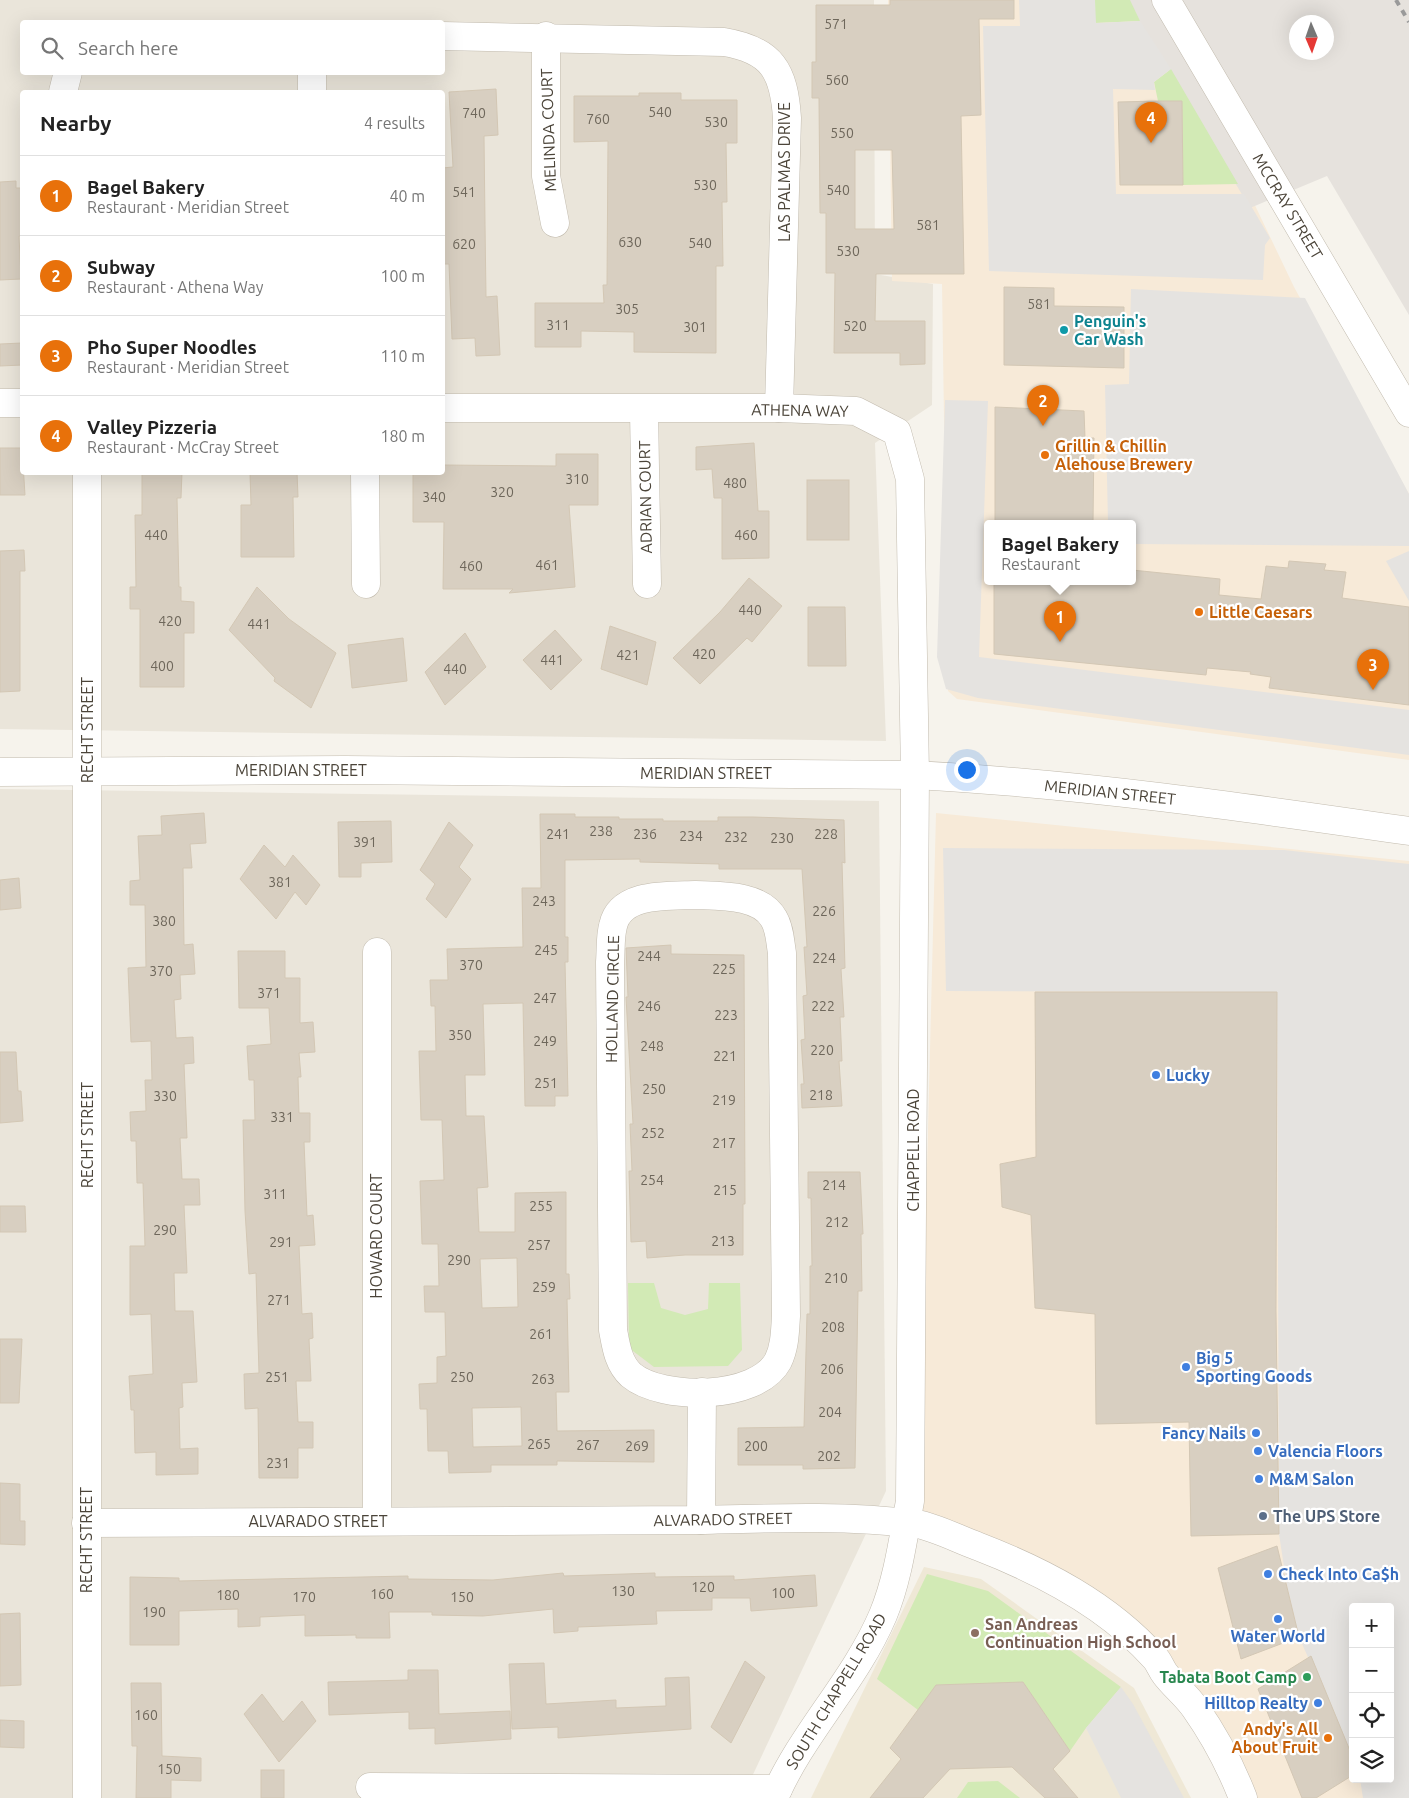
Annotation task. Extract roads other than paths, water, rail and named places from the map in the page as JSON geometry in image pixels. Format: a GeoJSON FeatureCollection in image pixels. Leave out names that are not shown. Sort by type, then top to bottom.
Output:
{"type":"FeatureCollection","features":[{"type":"Feature","properties":{"kind":"street","name":"MCCRAY STREET"},"geometry":{"type":"LineString","coordinates":[[1166,0],[1409,413]]}},
{"type":"Feature","properties":{"kind":"street","name":"LAS PALMAS DRIVE"},"geometry":{"type":"LineString","coordinates":[[445,36],[546,36],[724,42],[742,45],[759,52],[775,67],[786,98],[779,408]]}},
{"type":"Feature","properties":{"kind":"street","name":"MELINDA COURT"},"geometry":{"type":"LineString","coordinates":[[546,36],[546,176],[555,224]]}},
{"type":"Feature","properties":{"kind":"street"},"geometry":{"type":"LineString","coordinates":[[63,90],[67,75]]}},
{"type":"Feature","properties":{"kind":"street"},"geometry":{"type":"LineString","coordinates":[[312,75],[312,90]]}},
{"type":"Feature","properties":{"kind":"street"},"geometry":{"type":"LineString","coordinates":[[0,403],[20,404]]}},
{"type":"Feature","properties":{"kind":"street","name":"ATHENA WAY"},"geometry":{"type":"LineString","coordinates":[[445,408],[644,410],[779,408],[856,411],[897,432],[910,480],[916,774]]}},
{"type":"Feature","properties":{"kind":"street","name":"ADRIAN COURT"},"geometry":{"type":"LineString","coordinates":[[644,410],[647,584]]}},
{"type":"Feature","properties":{"kind":"street","name":"RECHT STREET"},"geometry":{"type":"LineString","coordinates":[[87,475],[87,1798]]}},
{"type":"Feature","properties":{"kind":"street"},"geometry":{"type":"LineString","coordinates":[[364,475],[366,584]]}},
{"type":"Feature","properties":{"kind":"street","name":"MERIDIAN STREET"},"geometry":{"type":"LineString","coordinates":[[0,772],[345,770],[916,774],[993,779],[1124,792],[1409,831]]}},
{"type":"Feature","properties":{"kind":"street","name":"CHAPPELL ROAD"},"geometry":{"type":"LineString","coordinates":[[906,1524],[910,1501],[911,1462],[916,774]]}},
{"type":"Feature","properties":{"kind":"street","name":"HOLLAND CIRCLE"},"geometry":{"type":"LineString","coordinates":[[665,896],[723,896],[760,905],[774,918],[779,931],[782,953],[786,1316],[784,1344],[778,1361],[767,1375],[757,1381],[736,1389],[702,1392],[674,1390],[639,1380],[630,1374],[617,1352],[613,1330],[610,962],[613,926],[616,917],[629,904],[665,896]]}},
{"type":"Feature","properties":{"kind":"street","name":"HOWARD COURT"},"geometry":{"type":"LineString","coordinates":[[377,952],[377,1520]]}},
{"type":"Feature","properties":{"kind":"street"},"geometry":{"type":"LineString","coordinates":[[701,1520],[702,1392]]}},
{"type":"Feature","properties":{"kind":"street","name":"ALVARADO STREET"},"geometry":{"type":"LineString","coordinates":[[86,1523],[776,1518],[844,1519],[918,1524],[1025,1564],[1056,1581],[1117,1622],[1156,1659],[1165,1674],[1194,1706],[1214,1738],[1243,1798]]}},
{"type":"Feature","properties":{"kind":"street","name":"SOUTH CHAPPELL ROAD"},"geometry":{"type":"LineString","coordinates":[[776,1793],[867,1645],[883,1615],[896,1574],[906,1524]]}},
{"type":"Feature","properties":{"kind":"street"},"geometry":{"type":"LineString","coordinates":[[370,1787],[776,1793]]}},
{"type":"Feature","properties":{"kind":"railway"},"geometry":{"type":"LineString","coordinates":[[1396,0],[1409,22]]}},
{"type":"Feature","properties":{"kind":"place","name":"Valley Pizzeria"},"geometry":{"type":"Point","coordinates":[1151,143]}},
{"type":"Feature","properties":{"kind":"place","name":"Penguin's Car Wash"},"geometry":{"type":"Point","coordinates":[1064,330]}},
{"type":"Feature","properties":{"kind":"place","name":"Subway"},"geometry":{"type":"Point","coordinates":[1043,426]}},
{"type":"Feature","properties":{"kind":"place","name":"Grillin & Chillin Alehouse Brewery"},"geometry":{"type":"Point","coordinates":[1045,455]}},
{"type":"Feature","properties":{"kind":"place","name":"Little Caesars"},"geometry":{"type":"Point","coordinates":[1199,612]}},
{"type":"Feature","properties":{"kind":"place","name":"Bagel Bakery"},"geometry":{"type":"Point","coordinates":[1060,642]}},
{"type":"Feature","properties":{"kind":"place","name":"Pho Super Noodles"},"geometry":{"type":"Point","coordinates":[1373,690]}},
{"type":"Feature","properties":{"kind":"place","name":"Lucky"},"geometry":{"type":"Point","coordinates":[1156,1075]}},
{"type":"Feature","properties":{"kind":"place","name":"Big 5 Sporting Goods"},"geometry":{"type":"Point","coordinates":[1186,1367]}},
{"type":"Feature","properties":{"kind":"place","name":"Fancy Nails"},"geometry":{"type":"Point","coordinates":[1256,1433]}},
{"type":"Feature","properties":{"kind":"place","name":"Valencia Floors"},"geometry":{"type":"Point","coordinates":[1258,1451]}},
{"type":"Feature","properties":{"kind":"place","name":"M&M Salon"},"geometry":{"type":"Point","coordinates":[1259,1479]}},
{"type":"Feature","properties":{"kind":"place","name":"The UPS Store"},"geometry":{"type":"Point","coordinates":[1263,1516]}},
{"type":"Feature","properties":{"kind":"place","name":"Check Into Ca$h"},"geometry":{"type":"Point","coordinates":[1268,1574]}},
{"type":"Feature","properties":{"kind":"place","name":"Water World"},"geometry":{"type":"Point","coordinates":[1278,1619]}},
{"type":"Feature","properties":{"kind":"place","name":"San Andreas Continuation High School"},"geometry":{"type":"Point","coordinates":[975,1633]}},
{"type":"Feature","properties":{"kind":"place","name":"Tabata Boot Camp"},"geometry":{"type":"Point","coordinates":[1307,1677]}},
{"type":"Feature","properties":{"kind":"place","name":"Hilltop Realty"},"geometry":{"type":"Point","coordinates":[1318,1703]}},
{"type":"Feature","properties":{"kind":"place","name":"Andy's All About Fruit"},"geometry":{"type":"Point","coordinates":[1328,1738]}}]}
